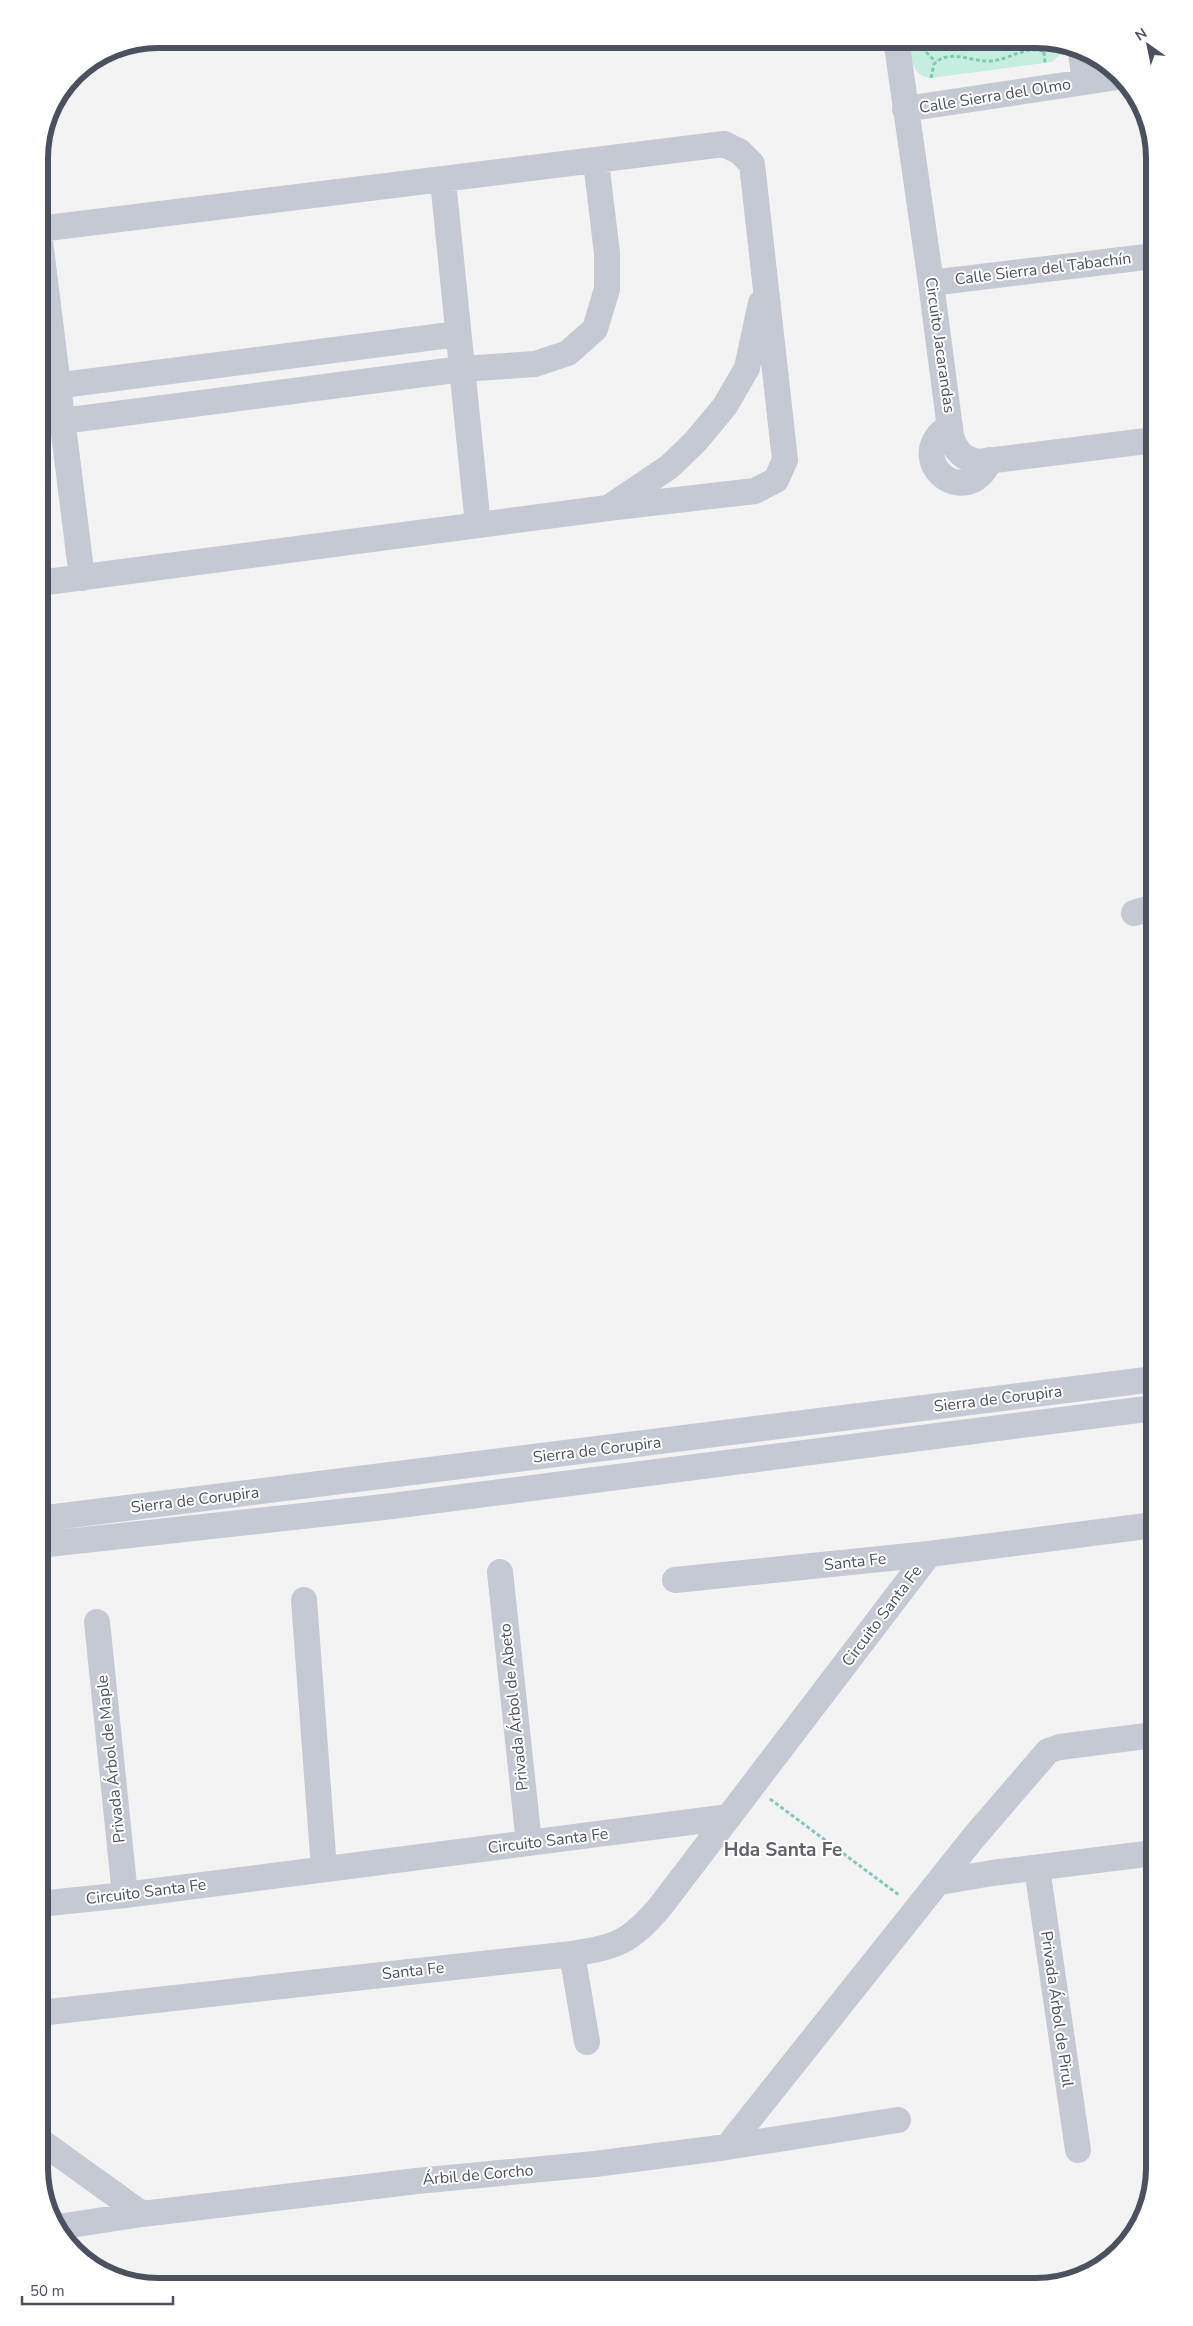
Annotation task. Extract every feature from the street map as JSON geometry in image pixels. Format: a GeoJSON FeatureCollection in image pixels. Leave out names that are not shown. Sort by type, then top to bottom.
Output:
{"type":"FeatureCollection","features":[{"type":"Feature","properties":{"kind":"street","name":"Circuito Jacarandas"},"geometry":{"type":"LineString","coordinates":[[897,48],[954,447],[961,455],[979,462],[1146,441]]}},
{"type":"Feature","properties":{"kind":"street"},"geometry":{"type":"LineString","coordinates":[[1082,58],[1085,82],[1111,78]]}},
{"type":"Feature","properties":{"kind":"street","name":"Calle Sierra del Olmo"},"geometry":{"type":"LineString","coordinates":[[905,109],[1085,82]]}},
{"type":"Feature","properties":{"kind":"street"},"geometry":{"type":"LineString","coordinates":[[48,228],[443,181],[724,144],[740,152],[752,164],[785,460],[776,480],[755,491],[608,508],[48,582]]}},
{"type":"Feature","properties":{"kind":"street"},"geometry":{"type":"LineString","coordinates":[[51,422],[462,369],[535,364],[568,353],[595,329],[607,289],[607,253],[596,162]]}},
{"type":"Feature","properties":{"kind":"street"},"geometry":{"type":"LineString","coordinates":[[443,181],[478,525]]}},
{"type":"Feature","properties":{"kind":"street","name":"Calle Sierra del Tabachín"},"geometry":{"type":"LineString","coordinates":[[931,283],[1146,257]]}},
{"type":"Feature","properties":{"kind":"street"},"geometry":{"type":"LineString","coordinates":[[608,508],[669,467],[695,442],[725,406],[747,368],[766,282]]}},
{"type":"Feature","properties":{"kind":"street"},"geometry":{"type":"LineString","coordinates":[[82,578],[51,422],[48,386],[458,334]]}},
{"type":"Feature","properties":{"kind":"street","name":"Sierra de Corupira"},"geometry":{"type":"LineString","coordinates":[[48,1518],[1146,1381]]}},
{"type":"Feature","properties":{"kind":"street","name":"Sierra de Corupira"},"geometry":{"type":"LineString","coordinates":[[48,1544],[384,1507],[1146,1409]]}},
{"type":"Feature","properties":{"kind":"street","name":"Santa Fe"},"geometry":{"type":"LineString","coordinates":[[675,1580],[930,1554],[1146,1526]]}},
{"type":"Feature","properties":{"kind":"street","name":"Circuito Santa Fe"},"geometry":{"type":"LineString","coordinates":[[48,1903],[125,1895],[729,1817],[930,1554]]}},
{"type":"Feature","properties":{"kind":"street","name":"Privada Árbol de Abeto"},"geometry":{"type":"LineString","coordinates":[[500,1572],[529,1843]]}},
{"type":"Feature","properties":{"kind":"street"},"geometry":{"type":"LineString","coordinates":[[304,1600],[324,1869]]}},
{"type":"Feature","properties":{"kind":"street","name":"Privada Árbol de Maple"},"geometry":{"type":"LineString","coordinates":[[98,1622],[125,1895]]}},
{"type":"Feature","properties":{"kind":"street"},"geometry":{"type":"LineString","coordinates":[[728,2147],[974,1837],[1048,1751],[1060,1747],[1146,1736]]}},
{"type":"Feature","properties":{"kind":"street","name":"Santa Fe"},"geometry":{"type":"LineString","coordinates":[[48,2012],[599,1950],[630,1938],[660,1907],[729,1817]]}},
{"type":"Feature","properties":{"kind":"street"},"geometry":{"type":"LineString","coordinates":[[974,1837],[992,1873]]}},
{"type":"Feature","properties":{"kind":"street"},"geometry":{"type":"LineString","coordinates":[[940,1882],[992,1873],[1146,1855]]}},
{"type":"Feature","properties":{"kind":"street","name":"Privada Árbol de Pirul"},"geometry":{"type":"LineString","coordinates":[[1037,1868],[1078,2150]]}},
{"type":"Feature","properties":{"kind":"street"},"geometry":{"type":"LineString","coordinates":[[572,1954],[587,2042]]}},
{"type":"Feature","properties":{"kind":"street","name":"Árbil de Corcho"},"geometry":{"type":"LineString","coordinates":[[63,2226],[142,2214],[417,2181],[595,2164],[728,2147],[898,2120]]}},
{"type":"Feature","properties":{"kind":"street"},"geometry":{"type":"LineString","coordinates":[[48,2146],[142,2214]]}},
{"type":"Feature","properties":{"kind":"path"},"geometry":{"type":"LineString","coordinates":[[925,48],[936,62]]}},
{"type":"Feature","properties":{"kind":"path"},"geometry":{"type":"LineString","coordinates":[[931,78],[932,69],[936,62],[954,55],[988,61],[1003,59],[1029,50],[1043,51],[1045,64]]}},
{"type":"Feature","properties":{"kind":"path"},"geometry":{"type":"LineString","coordinates":[[753,1786],[918,1909]]}},
{"type":"Feature","properties":{"kind":"green space"},"geometry":{"type":"Polygon","coordinates":[[[910,48],[1043,48],[1063,51],[1052,62],[931,78],[924,76],[915,69],[910,48]]]}},
{"type":"Feature","properties":{"kind":"district","name":"Hda Santa Fe"},"geometry":{"type":"Point","coordinates":[783,1850]}}]}
